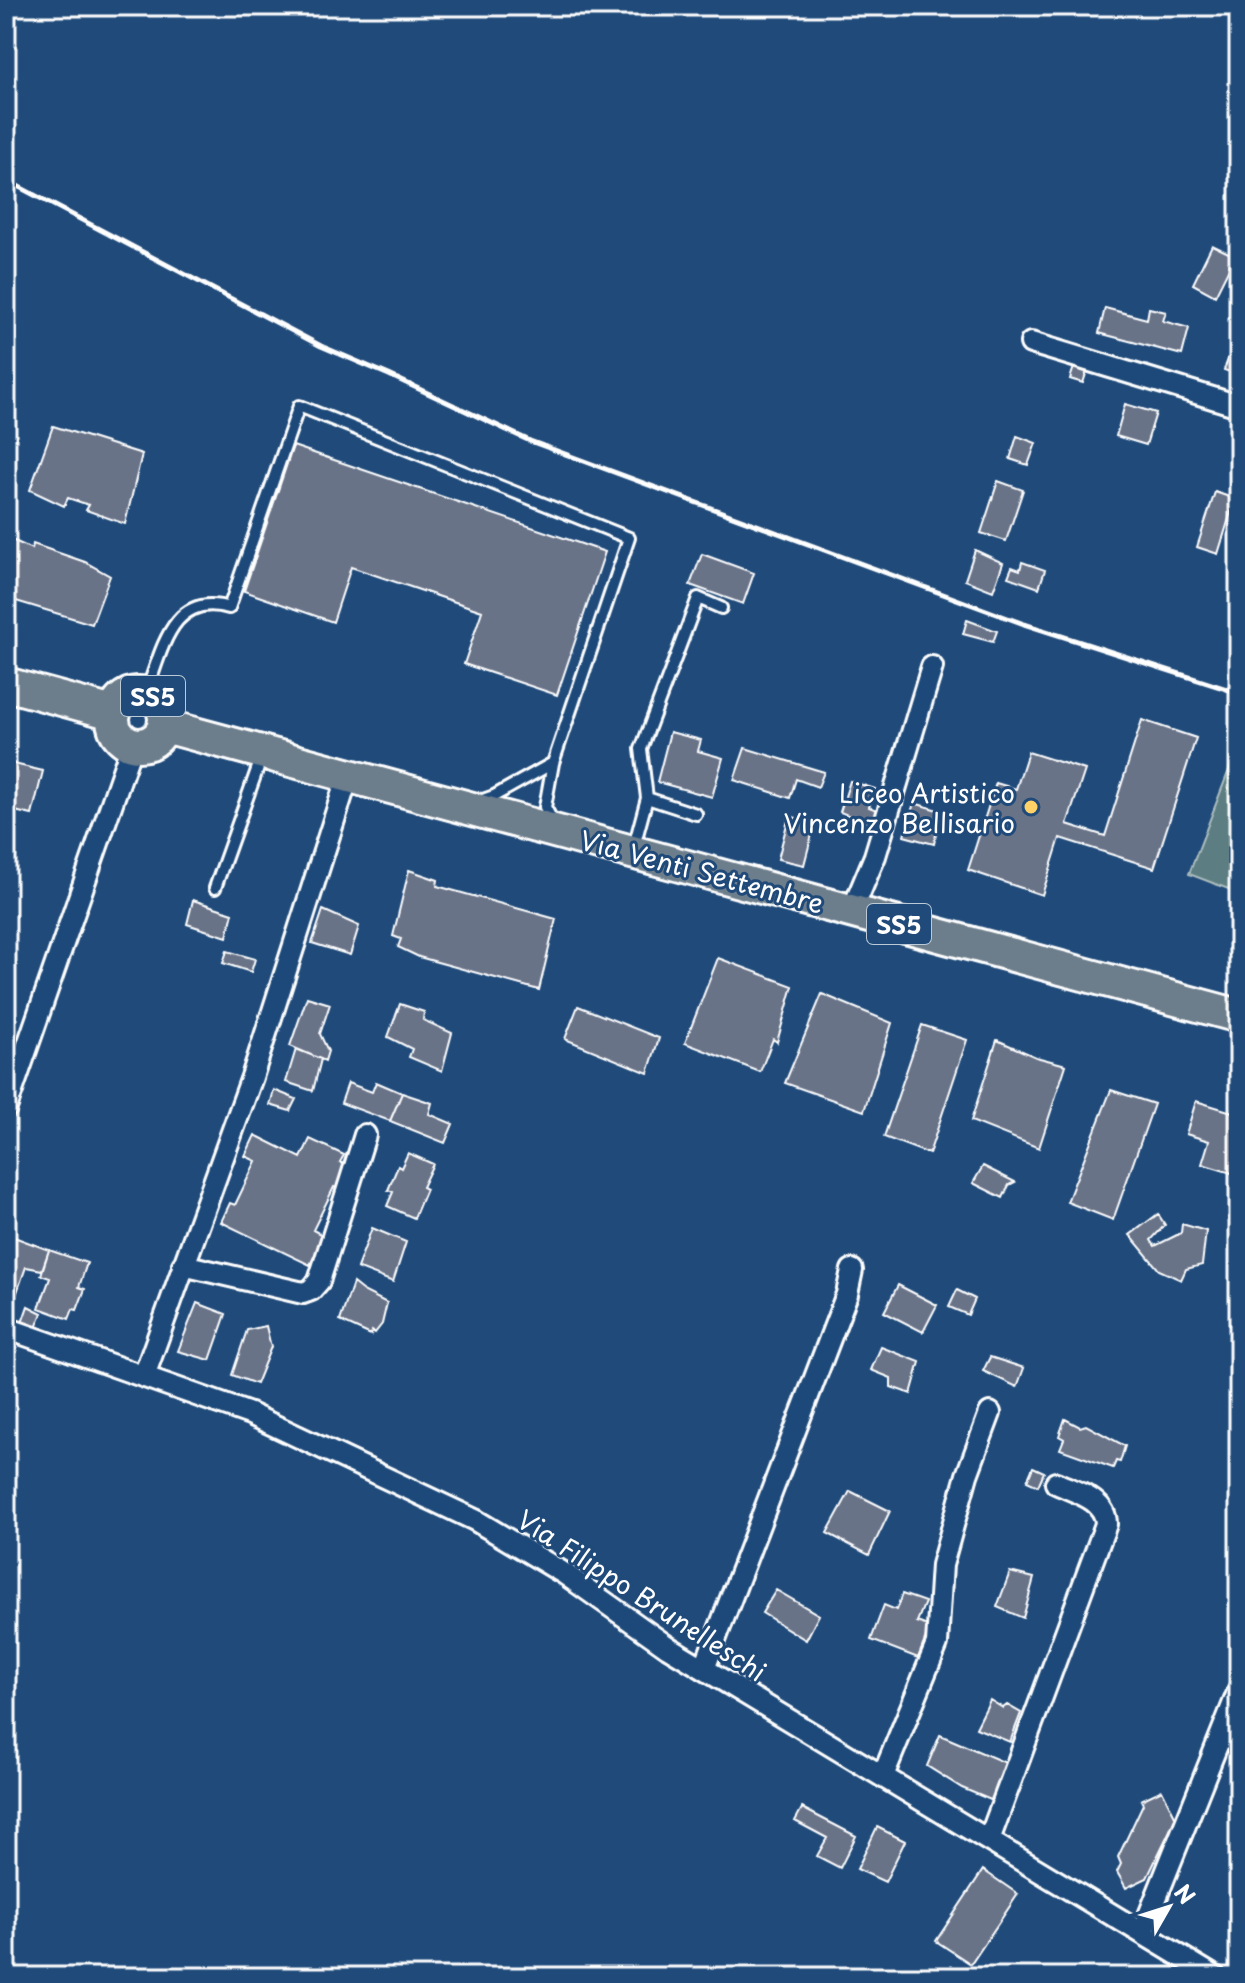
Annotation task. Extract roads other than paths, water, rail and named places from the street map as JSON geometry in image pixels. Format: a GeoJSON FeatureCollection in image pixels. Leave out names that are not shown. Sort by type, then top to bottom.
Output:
{"type":"FeatureCollection","features":[{"type":"Feature","properties":{"kind":"main road","name":"SS5"},"geometry":{"type":"LineString","coordinates":[[6,684],[113,713]]}},
{"type":"Feature","properties":{"kind":"main road","name":"SS5"},"geometry":{"type":"LineString","coordinates":[[146,693],[153,696],[164,709],[165,726],[156,740],[140,746],[132,745],[118,736],[112,721],[113,713],[121,698],[146,693]]}},
{"type":"Feature","properties":{"kind":"main road","name":"Via Venti Settembre"},"geometry":{"type":"LineString","coordinates":[[165,726],[1239,1016]]}},
{"type":"Feature","properties":{"kind":"street"},"geometry":{"type":"LineString","coordinates":[[1031,343],[1239,406]]}},
{"type":"Feature","properties":{"kind":"street"},"geometry":{"type":"LineString","coordinates":[[852,911],[875,856],[932,667]]}},
{"type":"Feature","properties":{"kind":"street"},"geometry":{"type":"LineString","coordinates":[[6,1108],[132,745]]}},
{"type":"Feature","properties":{"kind":"street"},"geometry":{"type":"LineString","coordinates":[[144,1376],[252,1077],[348,776]]}},
{"type":"Feature","properties":{"kind":"street"},"geometry":{"type":"LineString","coordinates":[[183,1265],[303,1293],[311,1290],[319,1281],[365,1135]]}},
{"type":"Feature","properties":{"kind":"street"},"geometry":{"type":"LineString","coordinates":[[704,1669],[847,1294],[852,1270]]}},
{"type":"Feature","properties":{"kind":"street","name":"Via Filippo Brunelleschi"},"geometry":{"type":"LineString","coordinates":[[6,1328],[265,1420],[456,1510],[536,1555],[704,1669],[1215,1977]]}},
{"type":"Feature","properties":{"kind":"street"},"geometry":{"type":"LineString","coordinates":[[883,1776],[937,1644],[942,1565],[967,1475],[990,1413]]}},
{"type":"Feature","properties":{"kind":"street"},"geometry":{"type":"LineString","coordinates":[[989,1840],[1106,1524],[1097,1504],[1056,1483]]}},
{"type":"Feature","properties":{"kind":"street"},"geometry":{"type":"LineString","coordinates":[[1142,1933],[1239,1690]]}},
{"type":"Feature","properties":{"kind":"lane"},"geometry":{"type":"LineString","coordinates":[[146,693],[179,617],[198,605],[213,604],[229,608],[299,406],[629,538],[553,763],[545,807],[559,833]]}},
{"type":"Feature","properties":{"kind":"lane"},"geometry":{"type":"LineString","coordinates":[[632,852],[647,798],[641,749],[698,598],[721,608]]}},
{"type":"Feature","properties":{"kind":"lane"},"geometry":{"type":"LineString","coordinates":[[215,888],[263,754]]}},
{"type":"Feature","properties":{"kind":"lane"},"geometry":{"type":"LineString","coordinates":[[463,806],[494,796],[553,763]]}},
{"type":"Feature","properties":{"kind":"lane"},"geometry":{"type":"LineString","coordinates":[[647,798],[696,814]]}},
{"type":"Feature","properties":{"kind":"railway"},"geometry":{"type":"LineString","coordinates":[[6,180],[321,346],[530,441],[1024,624],[1239,693]]}},
{"type":"Feature","properties":{"kind":"place","name":"Liceo Artistico Vincenzo Bellisario"},"geometry":{"type":"Point","coordinates":[1031,807]}}]}
